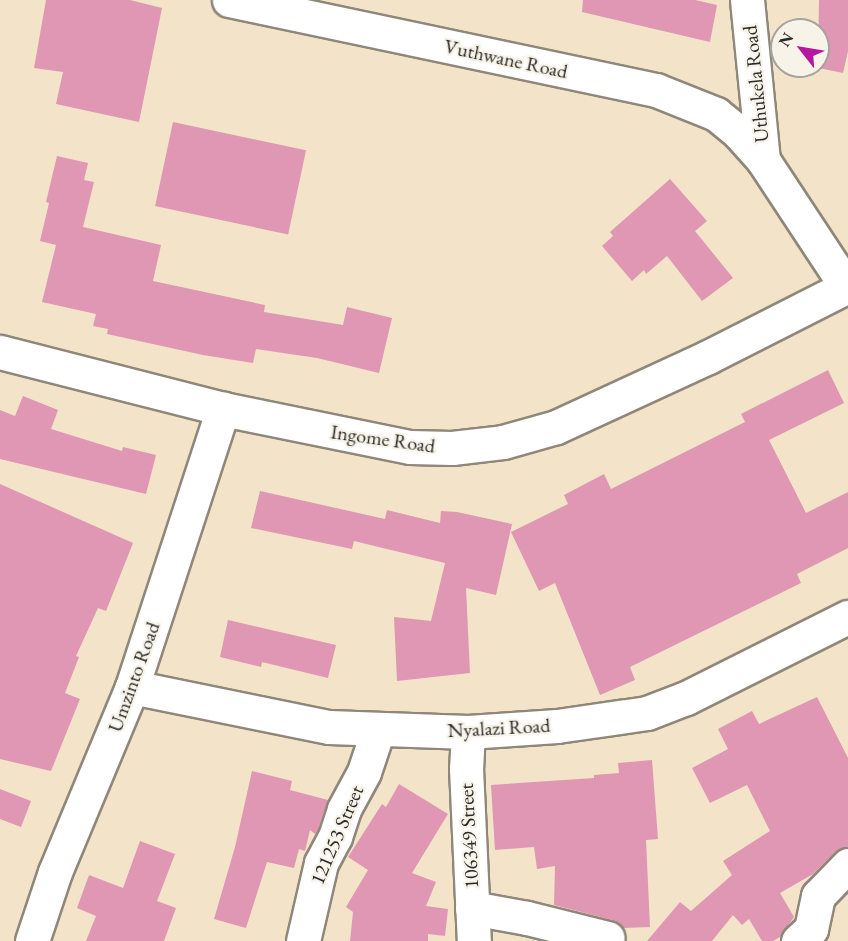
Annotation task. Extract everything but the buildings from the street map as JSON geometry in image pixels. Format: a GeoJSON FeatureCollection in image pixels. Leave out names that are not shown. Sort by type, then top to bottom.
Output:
{"type":"FeatureCollection","features":[{"type":"Feature","properties":{"kind":"street","name":"Vuthwane Road"},"geometry":{"type":"LineString","coordinates":[[229,0],[657,90],[716,114],[738,132],[763,160]]}},
{"type":"Feature","properties":{"kind":"street","name":"Uthukela Road"},"geometry":{"type":"LineString","coordinates":[[747,0],[763,160],[847,286]]}},
{"type":"Feature","properties":{"kind":"street","name":"Ingome Road"},"geometry":{"type":"LineString","coordinates":[[0,352],[223,409],[410,447],[452,448],[503,442],[556,427],[635,392],[847,286]]}},
{"type":"Feature","properties":{"kind":"street","name":"Umzinto Road"},"geometry":{"type":"LineString","coordinates":[[32,941],[55,872],[132,687],[223,409]]}},
{"type":"Feature","properties":{"kind":"street","name":"Nyalazi Road"},"geometry":{"type":"LineString","coordinates":[[132,687],[288,721],[378,730],[468,732],[556,726],[647,713],[686,698],[848,617]]}},
{"type":"Feature","properties":{"kind":"street","name":"121253 Street"},"geometry":{"type":"LineString","coordinates":[[303,941],[318,871],[335,837],[344,809],[368,763],[378,730]]}},
{"type":"Feature","properties":{"kind":"street","name":"106349 Street"},"geometry":{"type":"LineString","coordinates":[[468,732],[466,768],[474,941]]}},
{"type":"Feature","properties":{"kind":"street"},"geometry":{"type":"LineString","coordinates":[[804,935],[818,896],[848,865]]}},
{"type":"Feature","properties":{"kind":"street"},"geometry":{"type":"LineString","coordinates":[[472,908],[527,918],[608,938]]}}]}
